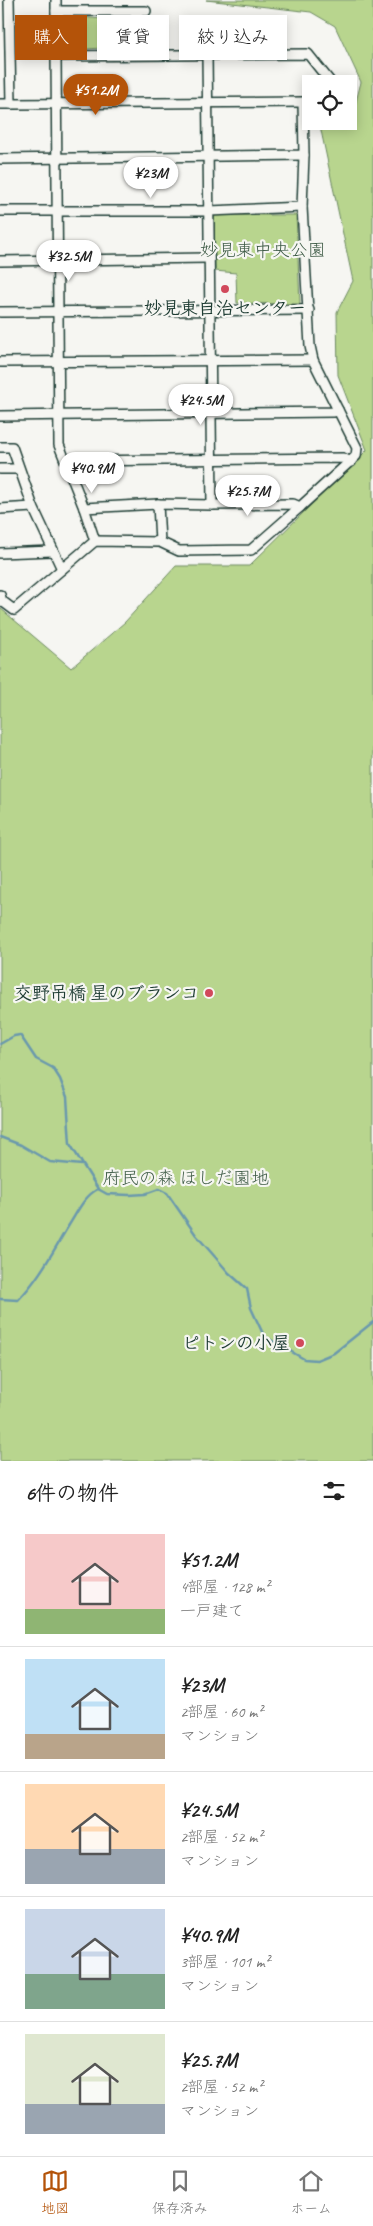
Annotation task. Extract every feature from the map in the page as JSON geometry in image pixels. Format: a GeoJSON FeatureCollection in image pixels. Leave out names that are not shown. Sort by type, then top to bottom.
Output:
{"type":"FeatureCollection","features":[{"type":"Feature","properties":{"kind":"street"},"geometry":{"type":"LineString","coordinates":[[9,0],[11,104]]}},
{"type":"Feature","properties":{"kind":"street"},"geometry":{"type":"LineString","coordinates":[[56,0],[56,15]]}},
{"type":"Feature","properties":{"kind":"street"},"geometry":{"type":"LineString","coordinates":[[56,11],[146,11]]}},
{"type":"Feature","properties":{"kind":"street"},"geometry":{"type":"LineString","coordinates":[[87,56],[179,54]]}},
{"type":"Feature","properties":{"kind":"street"},"geometry":{"type":"LineString","coordinates":[[287,54],[308,54],[325,75]]}},
{"type":"Feature","properties":{"kind":"street"},"geometry":{"type":"LineString","coordinates":[[56,60],[57,415],[59,444],[95,541]]}},
{"type":"Feature","properties":{"kind":"street"},"geometry":{"type":"LineString","coordinates":[[206,60],[209,211],[209,414],[212,505]]}},
{"type":"Feature","properties":{"kind":"street"},"geometry":{"type":"LineString","coordinates":[[0,104],[56,105],[302,101]]}},
{"type":"Feature","properties":{"kind":"street"},"geometry":{"type":"LineString","coordinates":[[0,596],[2,601],[14,610],[95,541],[160,542],[179,550],[251,550],[356,456],[357,448],[313,360],[310,346],[302,208],[305,130]]}},
{"type":"Feature","properties":{"kind":"street"},"geometry":{"type":"LineString","coordinates":[[0,159],[304,155]]}},
{"type":"Feature","properties":{"kind":"street"},"geometry":{"type":"LineString","coordinates":[[0,211],[209,211],[302,208]]}},
{"type":"Feature","properties":{"kind":"street"},"geometry":{"type":"LineString","coordinates":[[0,261],[208,258]]}},
{"type":"Feature","properties":{"kind":"street"},"geometry":{"type":"LineString","coordinates":[[0,312],[209,309],[309,310]]}},
{"type":"Feature","properties":{"kind":"street"},"geometry":{"type":"LineString","coordinates":[[0,362],[313,360]]}},
{"type":"Feature","properties":{"kind":"street"},"geometry":{"type":"LineString","coordinates":[[0,416],[334,412],[338,410]]}},
{"type":"Feature","properties":{"kind":"street"},"geometry":{"type":"LineString","coordinates":[[0,447],[12,446],[18,469],[33,507],[62,569]]}},
{"type":"Feature","properties":{"kind":"street"},"geometry":{"type":"LineString","coordinates":[[66,464],[72,461],[343,458],[351,462]]}},
{"type":"Feature","properties":{"kind":"street"},"geometry":{"type":"LineString","coordinates":[[0,468],[18,469]]}},
{"type":"Feature","properties":{"kind":"street"},"geometry":{"type":"LineString","coordinates":[[84,508],[89,506],[158,504],[293,504],[300,507]]}},
{"type":"Feature","properties":{"kind":"street"},"geometry":{"type":"LineString","coordinates":[[158,504],[160,542]]}},
{"type":"Feature","properties":{"kind":"street"},"geometry":{"type":"LineString","coordinates":[[0,509],[33,507]]}},
{"type":"Feature","properties":{"kind":"street"},"geometry":{"type":"LineString","coordinates":[[0,553],[52,551]]}},
{"type":"Feature","properties":{"kind":"green space","name":"府民の森 ほしだ園地"},"geometry":{"type":"Polygon","coordinates":[[[206,0],[373,0],[373,1461],[0,1461],[0,608],[71,668],[125,622],[176,566],[249,566],[367,450],[338,375],[337,312],[353,281],[321,130],[357,130],[357,98],[361,82],[335,26],[311,12],[206,0]]]}},
{"type":"Feature","properties":{"kind":"green space"},"geometry":{"type":"Polygon","coordinates":[[[87,18],[97,18],[97,48],[87,49],[87,18]]]}},
{"type":"Feature","properties":{"kind":"green space","name":"妙見東中央公園"},"geometry":{"type":"Polygon","coordinates":[[[214,215],[296,215],[300,304],[237,303],[236,273],[215,271],[214,215]]]}},
{"type":"Feature","properties":{"kind":"waterway"},"geometry":{"type":"LineString","coordinates":[[0,1044],[14,1036],[20,1035],[36,1059],[53,1068],[60,1079],[67,1097],[70,1144],[98,1189],[107,1194],[145,1194],[159,1189],[167,1193],[196,1235],[229,1273],[247,1289],[251,1308],[264,1336],[304,1359],[317,1360],[334,1353],[373,1322]]}},
{"type":"Feature","properties":{"kind":"waterway"},"geometry":{"type":"LineString","coordinates":[[0,1137],[21,1145],[50,1162],[82,1165]]}},
{"type":"Feature","properties":{"kind":"waterway"},"geometry":{"type":"LineString","coordinates":[[0,1299],[18,1300],[26,1292],[81,1205],[98,1189]]}},
{"type":"Feature","properties":{"kind":"place","name":"妙見東自治センター"},"geometry":{"type":"Point","coordinates":[225,289]}},
{"type":"Feature","properties":{"kind":"place","name":"交野吊橋 星のブランコ"},"geometry":{"type":"Point","coordinates":[209,993]}},
{"type":"Feature","properties":{"kind":"place","name":"ピトンの小屋"},"geometry":{"type":"Point","coordinates":[300,1343]}}]}
